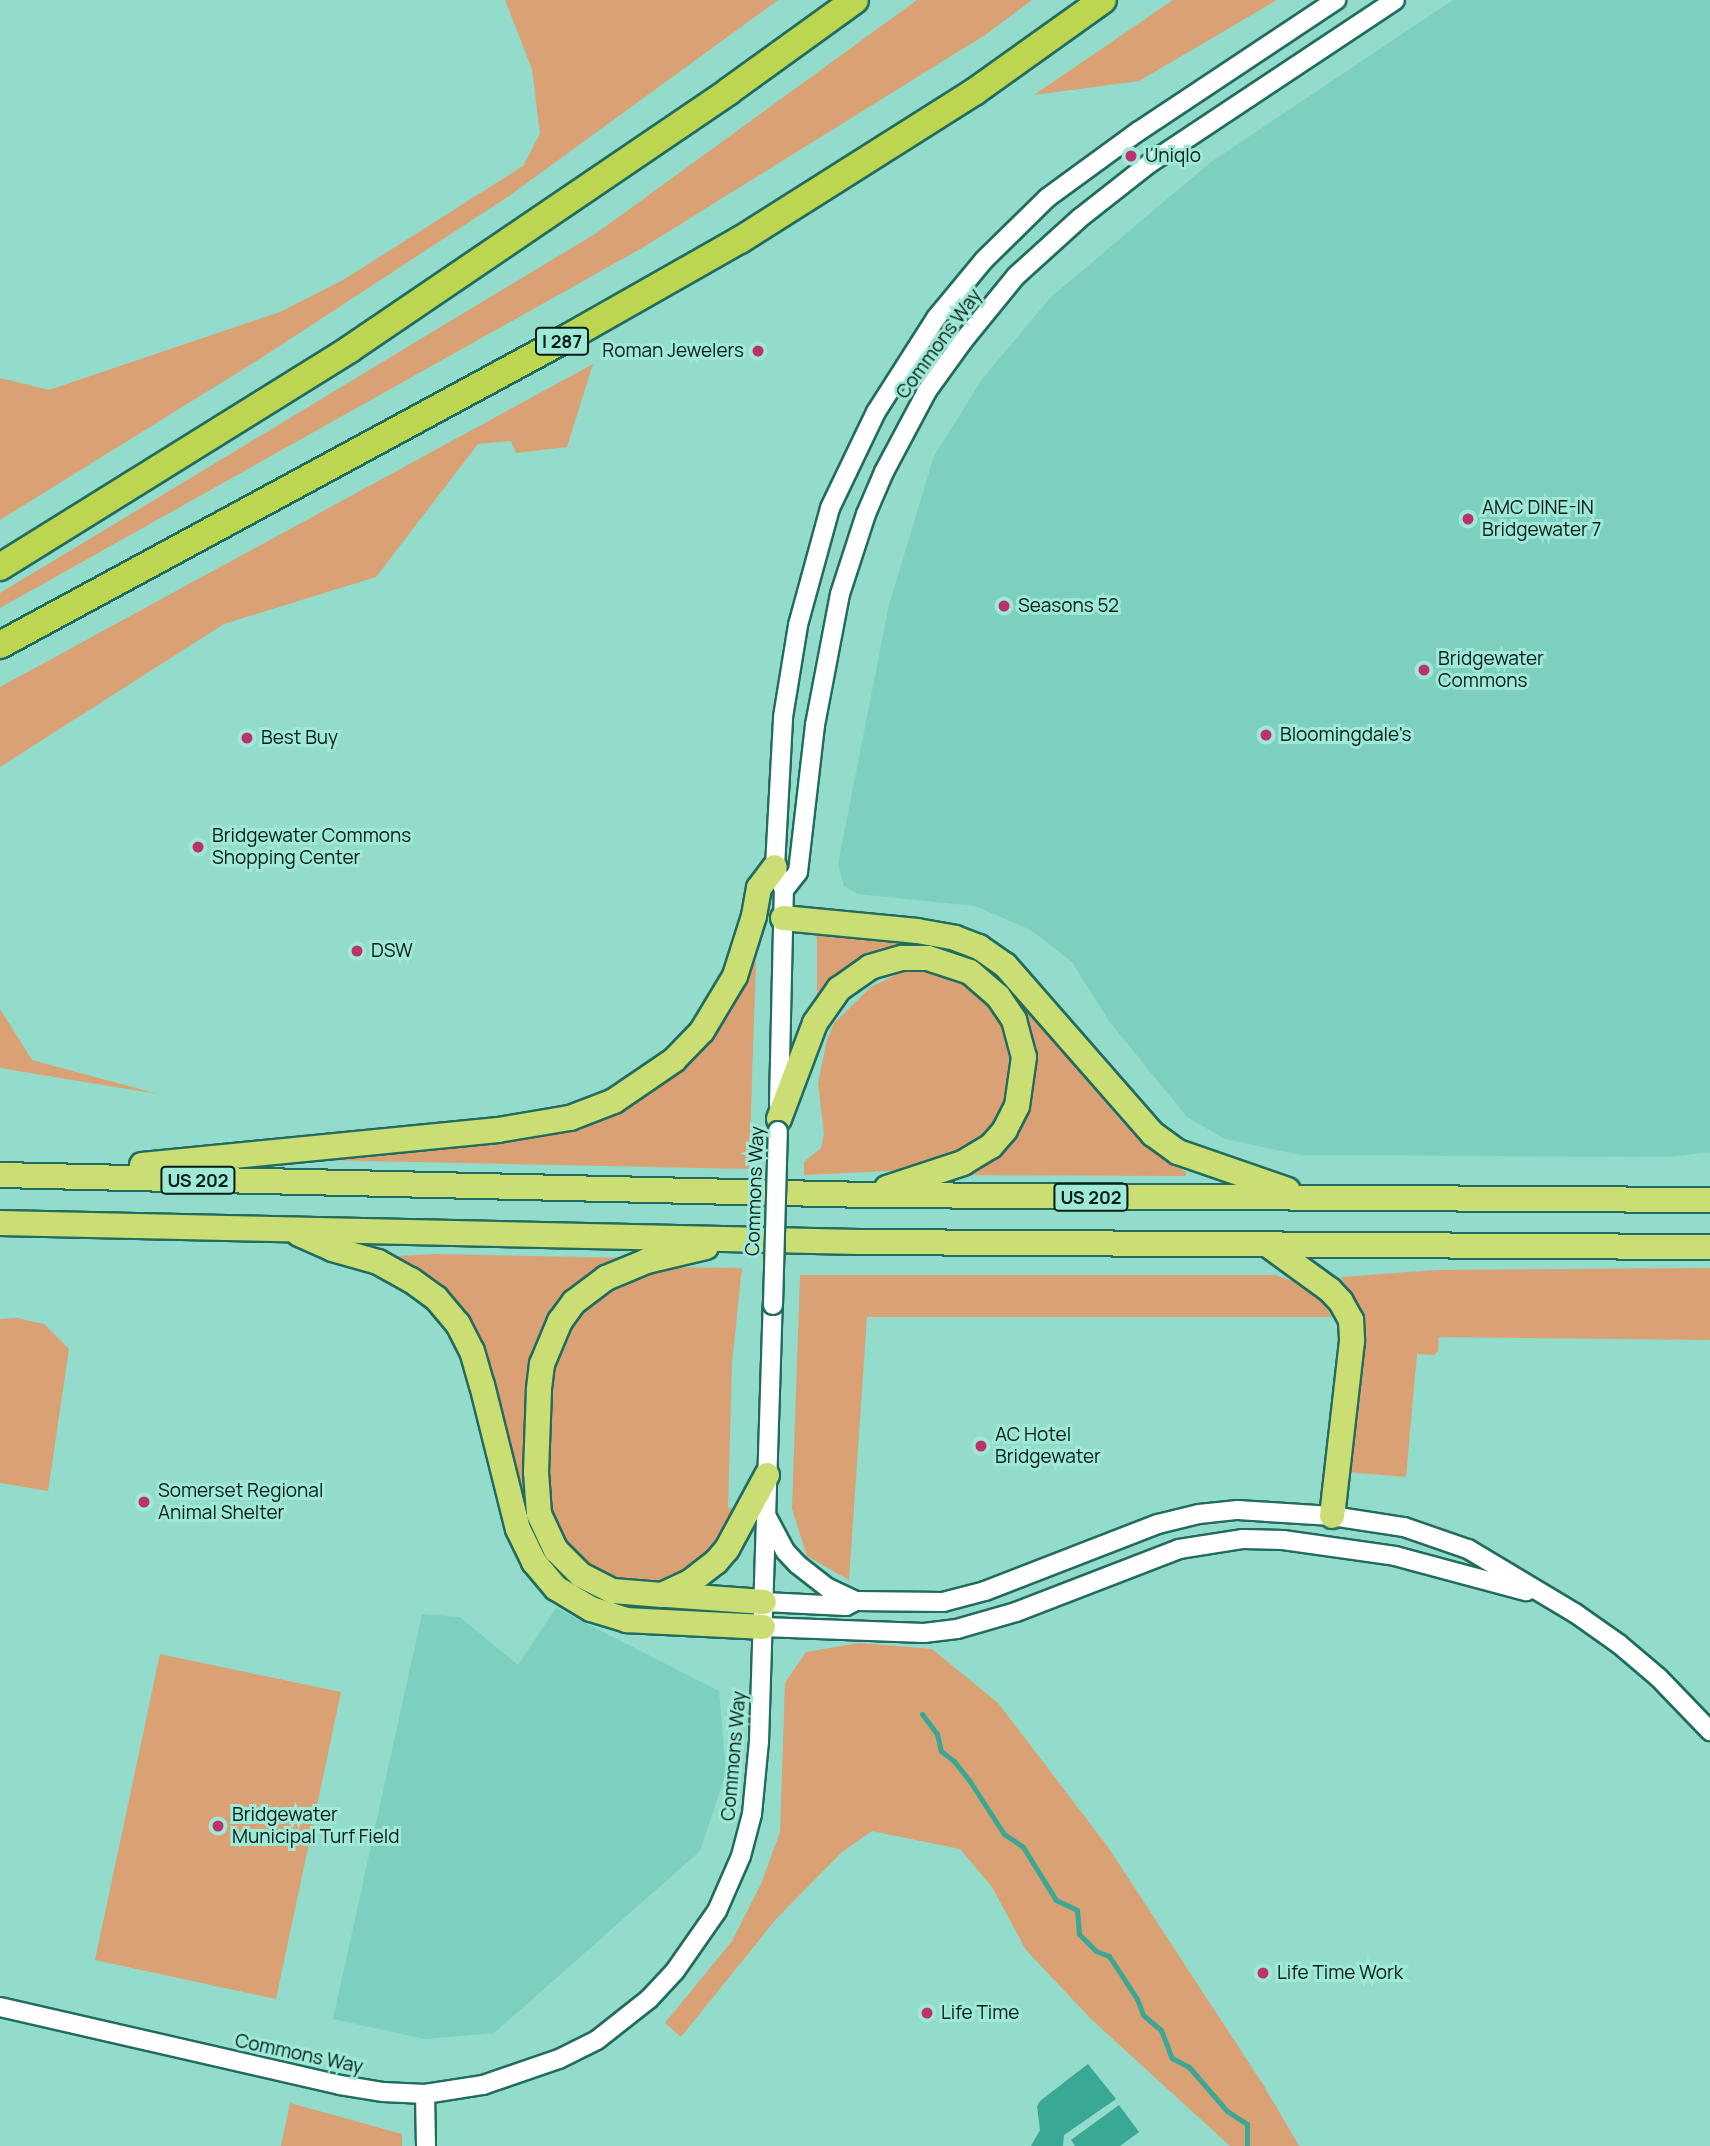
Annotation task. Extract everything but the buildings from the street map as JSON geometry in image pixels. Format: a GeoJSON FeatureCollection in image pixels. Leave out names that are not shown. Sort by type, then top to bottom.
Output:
{"type":"FeatureCollection","features":[{"type":"Feature","properties":{"kind":"highway"},"geometry":{"type":"LineString","coordinates":[[0,566],[361,341],[717,99],[855,0]]}},
{"type":"Feature","properties":{"kind":"highway","name":"I 287"},"geometry":{"type":"LineString","coordinates":[[0,645],[569,337],[740,240],[974,92],[1103,0]]}},
{"type":"Feature","properties":{"kind":"highway"},"geometry":{"type":"LineString","coordinates":[[48,1176],[498,1130],[544,1124],[595,1110],[635,1090],[674,1060],[702,1031],[735,975],[754,916],[759,888],[775,867]]}},
{"type":"Feature","properties":{"kind":"highway"},"geometry":{"type":"LineString","coordinates":[[783,918],[917,931],[955,938],[979,947],[1005,965],[1153,1134],[1178,1152],[1316,1199]]}},
{"type":"Feature","properties":{"kind":"highway"},"geometry":{"type":"LineString","coordinates":[[778,1125],[815,1023],[839,989],[854,977],[886,962],[928,958],[957,966],[985,982],[1014,1020],[1024,1057],[1017,1107],[1005,1130],[991,1146],[963,1163],[867,1195]]}},
{"type":"Feature","properties":{"kind":"highway","name":"US 202"},"geometry":{"type":"LineString","coordinates":[[0,1175],[867,1195],[1710,1200]]}},
{"type":"Feature","properties":{"kind":"highway"},"geometry":{"type":"LineString","coordinates":[[0,1223],[742,1239],[1710,1247]]}},
{"type":"Feature","properties":{"kind":"highway"},"geometry":{"type":"LineString","coordinates":[[289,1229],[332,1249],[379,1262],[436,1298],[458,1324],[472,1351],[521,1537],[534,1562],[556,1588],[590,1609],[628,1620],[763,1627]]}},
{"type":"Feature","properties":{"kind":"highway"},"geometry":{"type":"LineString","coordinates":[[742,1239],[647,1261],[606,1278],[574,1302],[560,1321],[542,1364],[536,1496],[545,1533],[568,1564],[597,1584],[632,1594],[764,1602]]}},
{"type":"Feature","properties":{"kind":"highway"},"geometry":{"type":"LineString","coordinates":[[1268,1245],[1330,1290],[1341,1302],[1351,1320],[1352,1340],[1332,1516]]}},
{"type":"Feature","properties":{"kind":"highway"},"geometry":{"type":"LineString","coordinates":[[662,1595],[690,1582],[716,1562],[727,1549],[767,1475]]}},
{"type":"Feature","properties":{"kind":"street","name":"Commons Way"},"geometry":{"type":"LineString","coordinates":[[0,2007],[340,2085],[383,2092],[425,2094],[483,2085],[519,2075],[597,2040],[649,1999],[702,1934],[734,1876],[752,1814],[759,1741],[785,890],[775,867],[783,717],[806,589],[830,508],[876,412],[902,368],[960,288],[1047,198],[1139,131],[1336,0]]}},
{"type":"Feature","properties":{"kind":"street","name":"Commons Way"},"geometry":{"type":"LineString","coordinates":[[785,890],[799,872],[817,713],[840,594],[866,514],[884,472],[927,391],[963,341],[1016,276],[1080,218],[1150,163],[1395,0]]}},
{"type":"Feature","properties":{"kind":"street"},"geometry":{"type":"LineString","coordinates":[[766,1514],[785,1551],[828,1588],[856,1601],[916,1603],[985,1591],[1158,1524],[1199,1514],[1238,1510],[1332,1516],[1404,1527],[1468,1549],[1575,1613],[1619,1644],[1659,1678],[1710,1731]]}},
{"type":"Feature","properties":{"kind":"street"},"geometry":{"type":"LineString","coordinates":[[763,1627],[923,1633],[957,1629],[1016,1612],[1179,1549],[1243,1539],[1283,1540],[1395,1556],[1546,1597]]}},
{"type":"Feature","properties":{"kind":"street"},"geometry":{"type":"LineString","coordinates":[[764,1602],[846,1606],[856,1601]]}},
{"type":"Feature","properties":{"kind":"street"},"geometry":{"type":"LineString","coordinates":[[425,2094],[426,2146]]}},
{"type":"Feature","properties":{"kind":"shaded area"},"geometry":{"type":"Polygon","coordinates":[[[505,0],[778,0],[509,196],[258,360],[0,520],[0,378],[49,390],[280,312],[343,280],[523,166],[540,134],[532,69],[505,0]]]}},
{"type":"Feature","properties":{"kind":"shaded area"},"geometry":{"type":"Polygon","coordinates":[[[917,0],[1032,0],[985,35],[642,248],[0,608],[0,593],[598,232],[917,0]]]}},
{"type":"Feature","properties":{"kind":"shaded area"},"geometry":{"type":"Polygon","coordinates":[[[1173,0],[1277,0],[1139,81],[1034,95],[1173,0]]]}},
{"type":"Feature","properties":{"kind":"shaded area","name":"Bridgewater Commons"},"geometry":{"type":"Polygon","coordinates":[[[1453,0],[1710,0],[1710,1152],[1668,1157],[1300,1155],[1225,1139],[1187,1117],[1109,1021],[1072,962],[1031,930],[975,906],[858,894],[844,886],[838,864],[889,605],[934,456],[983,378],[1051,297],[1211,162],[1453,0]]]}},
{"type":"Feature","properties":{"kind":"shaded area"},"geometry":{"type":"Polygon","coordinates":[[[593,364],[567,447],[516,453],[511,441],[478,444],[376,577],[224,624],[0,767],[0,687],[593,364]]]}},
{"type":"Feature","properties":{"kind":"shaded area"},"geometry":{"type":"Polygon","coordinates":[[[817,934],[960,949],[993,968],[1122,1122],[1153,1151],[1186,1172],[1186,1176],[964,1175],[1028,1104],[1033,1084],[1033,1047],[969,961],[832,979],[817,995],[817,934]]]}},
{"type":"Feature","properties":{"kind":"shaded area"},"geometry":{"type":"Polygon","coordinates":[[[756,961],[749,1169],[318,1160],[544,1136],[587,1123],[687,1061],[756,961]]]}},
{"type":"Feature","properties":{"kind":"shaded area"},"geometry":{"type":"Polygon","coordinates":[[[910,968],[932,969],[953,975],[983,995],[999,1015],[1012,1047],[1012,1090],[995,1126],[982,1141],[959,1156],[907,1170],[804,1175],[804,1162],[821,1148],[824,1134],[818,1083],[827,1040],[834,1023],[871,987],[910,968]]]}},
{"type":"Feature","properties":{"kind":"shaded area"},"geometry":{"type":"Polygon","coordinates":[[[0,1009],[32,1060],[158,1094],[0,1068],[0,1009]]]}},
{"type":"Feature","properties":{"kind":"shaded area"},"geometry":{"type":"Polygon","coordinates":[[[434,1254],[629,1258],[600,1273],[530,1372],[523,1522],[490,1366],[479,1336],[458,1304],[429,1279],[397,1258],[434,1254]]]}},
{"type":"Feature","properties":{"kind":"shaded area"},"geometry":{"type":"Polygon","coordinates":[[[655,1267],[742,1268],[732,1363],[728,1507],[735,1510],[707,1561],[662,1585],[613,1581],[586,1567],[565,1545],[547,1507],[550,1364],[570,1325],[602,1290],[655,1267]]]}},
{"type":"Feature","properties":{"kind":"shaded area"},"geometry":{"type":"Polygon","coordinates":[[[1710,1268],[1710,1340],[1439,1337],[1438,1351],[1434,1355],[1417,1354],[1406,1477],[1346,1472],[1355,1303],[1341,1277],[1437,1270],[1710,1268]]]}},
{"type":"Feature","properties":{"kind":"shaded area"},"geometry":{"type":"Polygon","coordinates":[[[800,1275],[1275,1275],[1313,1288],[1332,1317],[867,1317],[849,1580],[807,1556],[792,1509],[800,1275]]]}},
{"type":"Feature","properties":{"kind":"shaded area"},"geometry":{"type":"Polygon","coordinates":[[[17,1318],[44,1324],[69,1349],[48,1491],[0,1483],[0,1319],[17,1318]]]}},
{"type":"Feature","properties":{"kind":"shaded area"},"geometry":{"type":"Polygon","coordinates":[[[556,1608],[719,1691],[726,1773],[700,1851],[494,2033],[425,2039],[333,2019],[422,1614],[460,1617],[518,1665],[556,1608]]]}},
{"type":"Feature","properties":{"kind":"shaded area"},"geometry":{"type":"Polygon","coordinates":[[[859,1643],[932,1649],[998,1703],[1108,1847],[1264,2086],[1299,2146],[1230,2146],[1091,2019],[1026,1950],[992,1887],[960,1849],[872,1831],[842,1852],[776,1919],[681,2037],[665,2023],[732,1941],[761,1884],[780,1832],[785,1683],[806,1652],[859,1643]]]}},
{"type":"Feature","properties":{"kind":"shaded area","name":"Bridgewater Municipal Turf Field"},"geometry":{"type":"Polygon","coordinates":[[[160,1654],[341,1692],[276,1999],[95,1960],[160,1654]]]}},
{"type":"Feature","properties":{"kind":"shaded area"},"geometry":{"type":"Polygon","coordinates":[[[1088,2064],[1116,2099],[1064,2135],[1063,2146],[1031,2146],[1040,2130],[1037,2106],[1040,2101],[1088,2064]]]}},
{"type":"Feature","properties":{"kind":"shaded area"},"geometry":{"type":"Polygon","coordinates":[[[290,2103],[402,2134],[402,2146],[281,2146],[290,2103]]]}},
{"type":"Feature","properties":{"kind":"shaded area"},"geometry":{"type":"Polygon","coordinates":[[[1119,2105],[1139,2132],[1120,2146],[1075,2146],[1071,2140],[1119,2105]]]}},
{"type":"Feature","properties":{"kind":"waterway"},"geometry":{"type":"LineString","coordinates":[[922,1714],[937,1734],[941,1751],[954,1761],[969,1780],[1004,1834],[1023,1847],[1056,1900],[1077,1910],[1079,1934],[1096,1951],[1109,1956],[1137,1999],[1143,2015],[1161,2030],[1172,2058],[1189,2067],[1227,2111],[1247,2124],[1247,2146]]}},
{"type":"Feature","properties":{"kind":"place","name":"Uniqlo"},"geometry":{"type":"Point","coordinates":[1131,156]}},
{"type":"Feature","properties":{"kind":"place","name":"Roman Jewelers"},"geometry":{"type":"Point","coordinates":[758,351]}},
{"type":"Feature","properties":{"kind":"place","name":"AMC DINE-IN Bridgewater 7"},"geometry":{"type":"Point","coordinates":[1468,519]}},
{"type":"Feature","properties":{"kind":"place","name":"Seasons 52"},"geometry":{"type":"Point","coordinates":[1004,606]}},
{"type":"Feature","properties":{"kind":"place","name":"Bridgewater Commons"},"geometry":{"type":"Point","coordinates":[1424,670]}},
{"type":"Feature","properties":{"kind":"place","name":"Bloomingdale's"},"geometry":{"type":"Point","coordinates":[1266,735]}},
{"type":"Feature","properties":{"kind":"place","name":"Best Buy"},"geometry":{"type":"Point","coordinates":[247,738]}},
{"type":"Feature","properties":{"kind":"place","name":"Bridgewater Commons Shopping Center"},"geometry":{"type":"Point","coordinates":[198,847]}},
{"type":"Feature","properties":{"kind":"place","name":"DSW"},"geometry":{"type":"Point","coordinates":[357,951]}},
{"type":"Feature","properties":{"kind":"place","name":"AC Hotel Bridgewater"},"geometry":{"type":"Point","coordinates":[981,1446]}},
{"type":"Feature","properties":{"kind":"place","name":"Somerset Regional Animal Shelter"},"geometry":{"type":"Point","coordinates":[144,1502]}},
{"type":"Feature","properties":{"kind":"place","name":"Bridgewater Municipal Turf Field"},"geometry":{"type":"Point","coordinates":[218,1826]}},
{"type":"Feature","properties":{"kind":"place","name":"Life Time Work"},"geometry":{"type":"Point","coordinates":[1263,1973]}},
{"type":"Feature","properties":{"kind":"place","name":"Life Time"},"geometry":{"type":"Point","coordinates":[927,2013]}}]}
